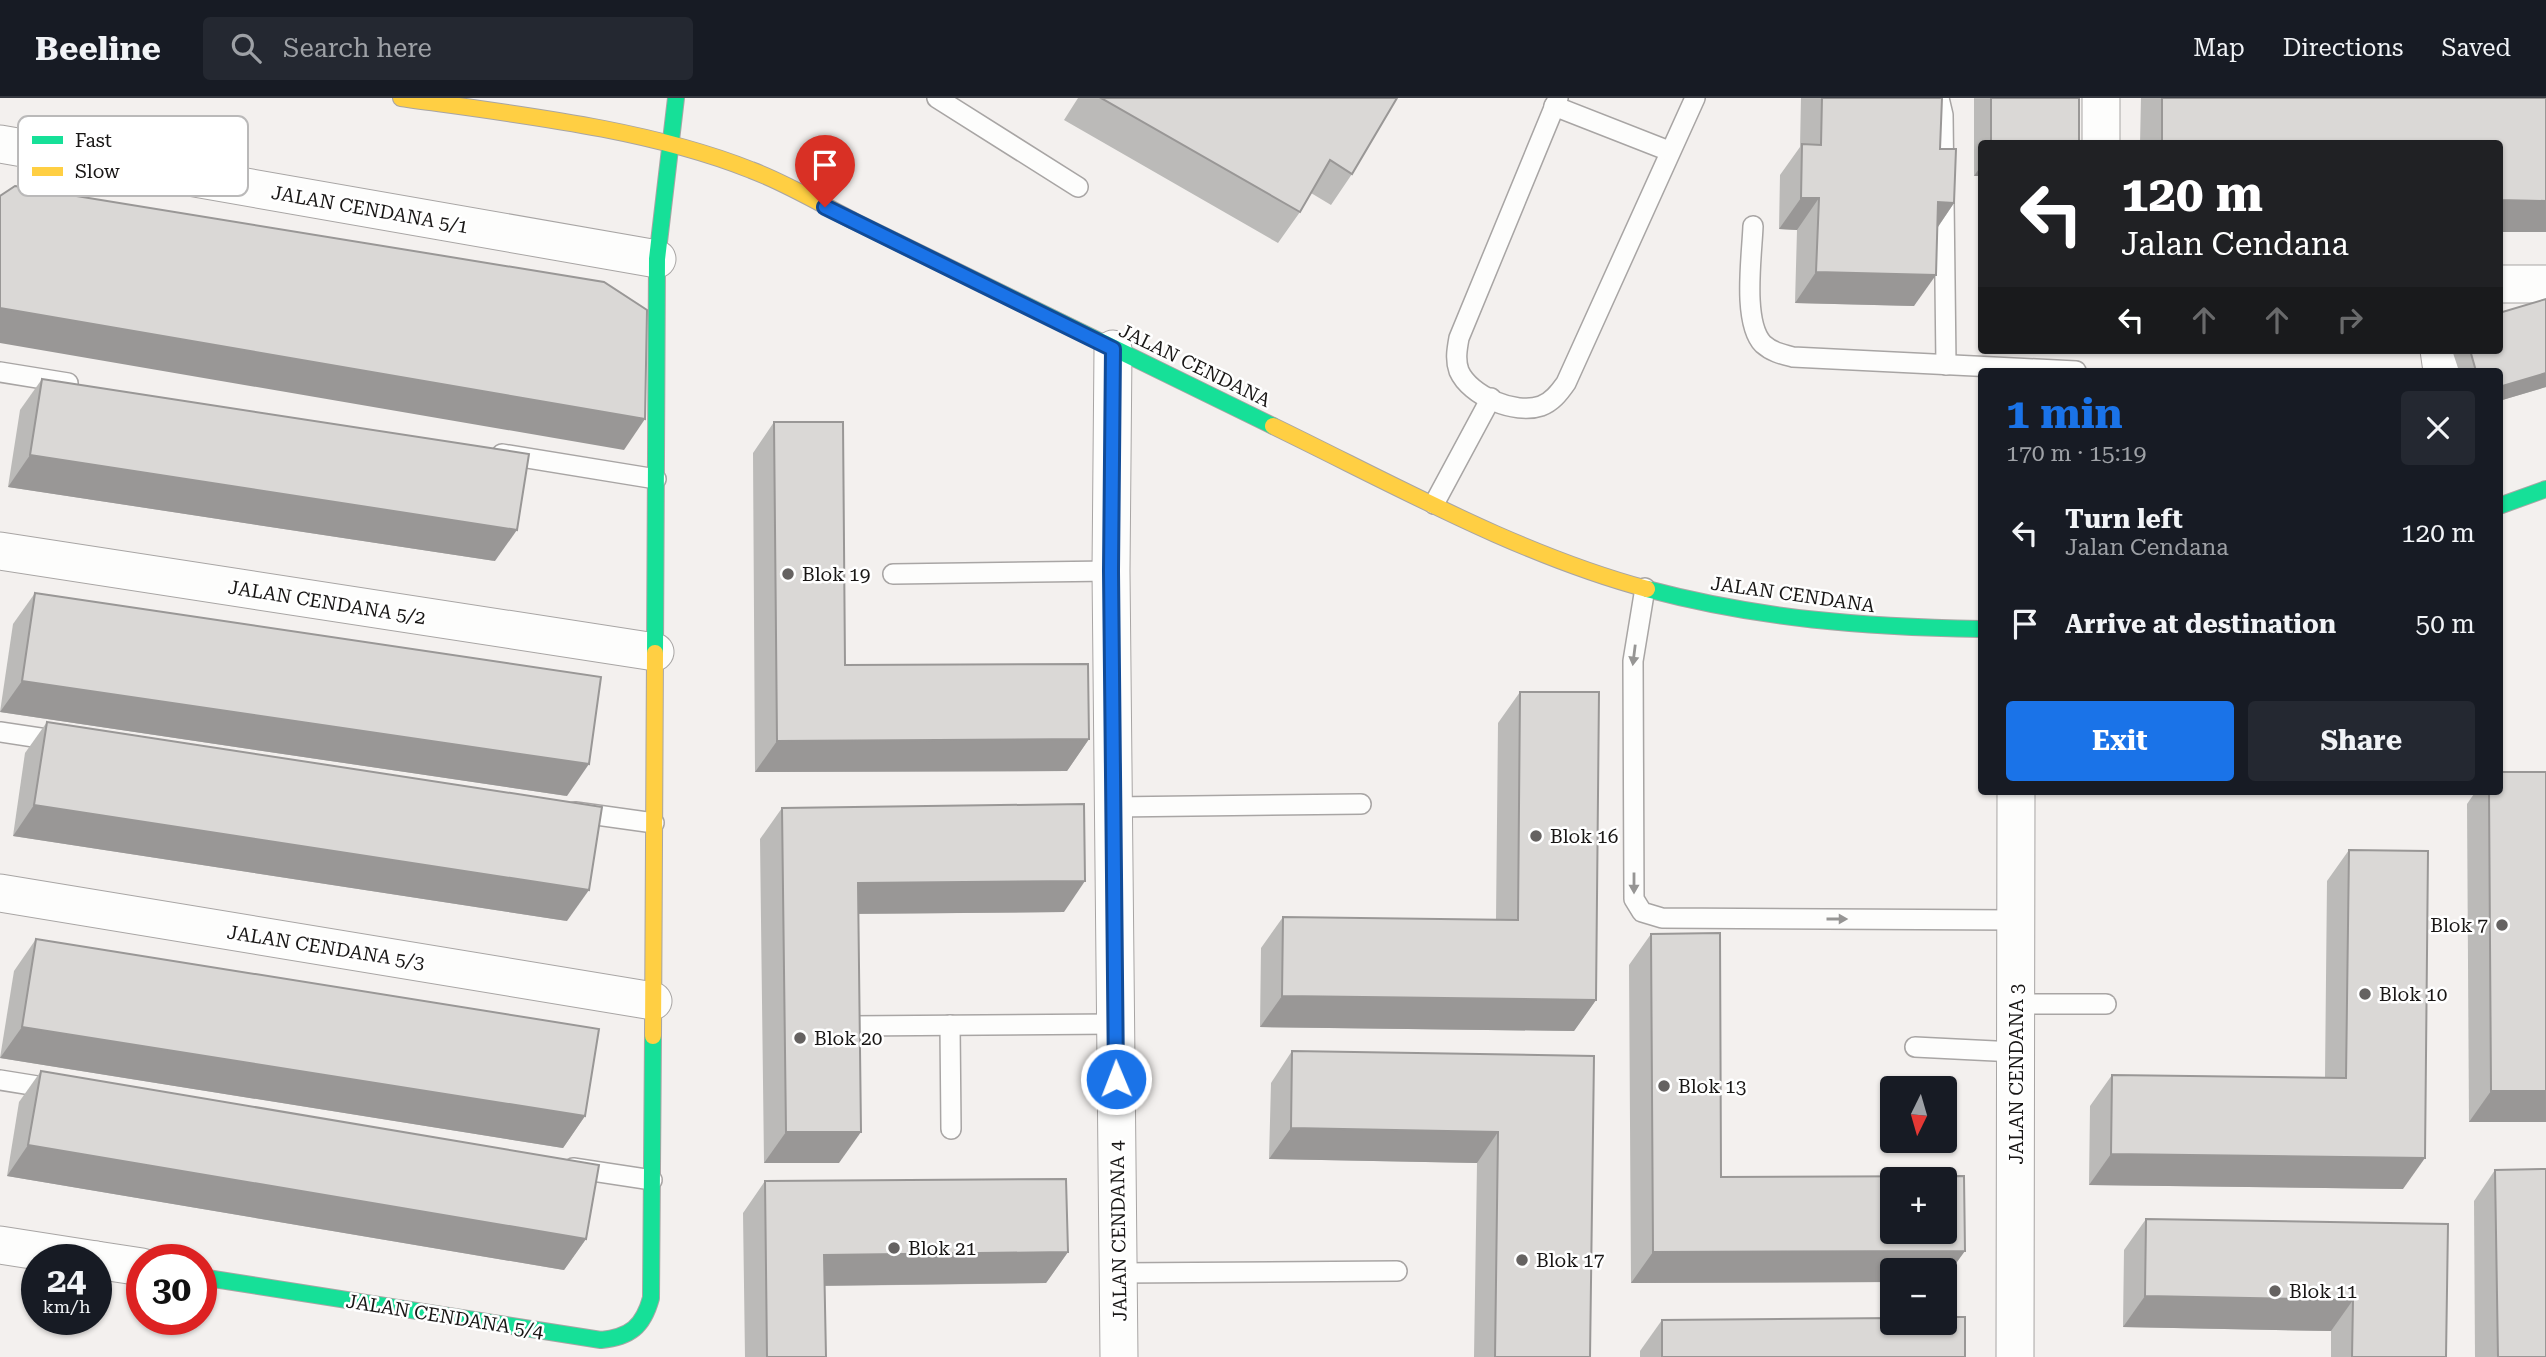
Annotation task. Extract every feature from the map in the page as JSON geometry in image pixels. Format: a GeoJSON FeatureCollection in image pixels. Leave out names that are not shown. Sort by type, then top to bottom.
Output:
{"type":"FeatureCollection","features":[{"type":"Feature","properties":{"kind":"street","name":"JALAN CENDANA"},"geometry":{"type":"LineString","coordinates":[[401,98],[618,134],[671,146],[752,170],[1113,349],[1504,538],[1624,583],[1697,602],[1784,618],[1887,628],[1978,629]]}},
{"type":"Feature","properties":{"kind":"street","name":"JALAN CENDANA 5/4"},"geometry":{"type":"LineString","coordinates":[[217,1280],[601,1340],[620,1339],[636,1331],[647,1316],[651,1297],[657,259],[676,98]]}},
{"type":"Feature","properties":{"kind":"street"},"geometry":{"type":"LineString","coordinates":[[2101,98],[2101,140]]}},
{"type":"Feature","properties":{"kind":"street","name":"JALAN CENDANA 5/1"},"geometry":{"type":"LineString","coordinates":[[0,144],[18,147]]}},
{"type":"Feature","properties":{"kind":"street","name":"JALAN CENDANA 5/1"},"geometry":{"type":"LineString","coordinates":[[248,187],[657,259]]}},
{"type":"Feature","properties":{"kind":"street"},"geometry":{"type":"LineString","coordinates":[[2503,284],[2546,284]]}},
{"type":"Feature","properties":{"kind":"street","name":"JALAN CENDANA 4"},"geometry":{"type":"LineString","coordinates":[[1113,349],[1111,571],[1119,1357]]}},
{"type":"Feature","properties":{"kind":"street"},"geometry":{"type":"LineString","coordinates":[[2503,505],[2546,489]]}},
{"type":"Feature","properties":{"kind":"street","name":"JALAN CENDANA 5/2"},"geometry":{"type":"LineString","coordinates":[[0,551],[655,652]]}},
{"type":"Feature","properties":{"kind":"street","name":"JALAN CENDANA 3"},"geometry":{"type":"LineString","coordinates":[[2015,1357],[2016,795]]}},
{"type":"Feature","properties":{"kind":"street","name":"JALAN CENDANA 5/3"},"geometry":{"type":"LineString","coordinates":[[0,893],[653,1001]]}},
{"type":"Feature","properties":{"kind":"street"},"geometry":{"type":"LineString","coordinates":[[0,1245],[21,1248]]}},
{"type":"Feature","properties":{"kind":"lane"},"geometry":{"type":"LineString","coordinates":[[937,98],[1078,187]]}},
{"type":"Feature","properties":{"kind":"lane"},"geometry":{"type":"LineString","coordinates":[[1669,151],[1556,102],[1459,338],[1456,354],[1459,371],[1468,385],[1491,398],[1525,409],[1542,406],[1555,397],[1566,383],[1695,98]]}},
{"type":"Feature","properties":{"kind":"lane"},"geometry":{"type":"LineString","coordinates":[[1939,98],[1943,116],[1946,365]]}},
{"type":"Feature","properties":{"kind":"lane"},"geometry":{"type":"LineString","coordinates":[[1753,226],[1751,313],[1754,329],[1763,343],[1776,353],[1793,357],[2011,368]]}},
{"type":"Feature","properties":{"kind":"lane"},"geometry":{"type":"LineString","coordinates":[[0,372],[82,386]]}},
{"type":"Feature","properties":{"kind":"lane"},"geometry":{"type":"LineString","coordinates":[[1434,504],[1491,398]]}},
{"type":"Feature","properties":{"kind":"lane"},"geometry":{"type":"LineString","coordinates":[[478,450],[656,479]]}},
{"type":"Feature","properties":{"kind":"lane"},"geometry":{"type":"LineString","coordinates":[[893,574],[1111,571]]}},
{"type":"Feature","properties":{"kind":"lane"},"geometry":{"type":"LineString","coordinates":[[1645,588],[1633,661],[1634,899],[1642,912],[1662,918],[2016,920]]}},
{"type":"Feature","properties":{"kind":"lane"},"geometry":{"type":"LineString","coordinates":[[0,732],[82,744]]}},
{"type":"Feature","properties":{"kind":"lane"},"geometry":{"type":"LineString","coordinates":[[1113,807],[1361,804]]}},
{"type":"Feature","properties":{"kind":"lane"},"geometry":{"type":"LineString","coordinates":[[559,809],[654,822]]}},
{"type":"Feature","properties":{"kind":"lane"},"geometry":{"type":"LineString","coordinates":[[2016,1004],[2106,1004]]}},
{"type":"Feature","properties":{"kind":"lane"},"geometry":{"type":"LineString","coordinates":[[851,1026],[1116,1024]]}},
{"type":"Feature","properties":{"kind":"lane"},"geometry":{"type":"LineString","coordinates":[[950,1025],[951,1129]]}},
{"type":"Feature","properties":{"kind":"lane"},"geometry":{"type":"LineString","coordinates":[[1915,1047],[2015,1052]]}},
{"type":"Feature","properties":{"kind":"lane"},"geometry":{"type":"LineString","coordinates":[[0,1080],[82,1093]]}},
{"type":"Feature","properties":{"kind":"lane"},"geometry":{"type":"LineString","coordinates":[[557,1166],[652,1180]]}},
{"type":"Feature","properties":{"kind":"lane"},"geometry":{"type":"LineString","coordinates":[[1118,1273],[1397,1270]]}},
{"type":"Feature","properties":{"kind":"building"},"geometry":{"type":"Polygon","coordinates":[[[1101,98],[1397,98],[1352,174],[1330,160],[1300,212],[1101,98]]]}},
{"type":"Feature","properties":{"kind":"building"},"geometry":{"type":"Polygon","coordinates":[[[1822,98],[1942,98],[1940,149],[1956,149],[1954,203],[1938,202],[1936,275],[1816,272],[1819,198],[1801,198],[1802,144],[1821,145],[1822,98]]]}},
{"type":"Feature","properties":{"kind":"building"},"geometry":{"type":"Polygon","coordinates":[[[1991,98],[2079,98],[2079,140],[1991,140],[1991,98]]]}},
{"type":"Feature","properties":{"kind":"building"},"geometry":{"type":"Polygon","coordinates":[[[2162,98],[2546,98],[2546,201],[2503,200],[2503,140],[2162,140],[2162,98]]]}},
{"type":"Feature","properties":{"kind":"building"},"geometry":{"type":"Polygon","coordinates":[[[15,186],[18,186],[18,196],[76,196],[604,282],[647,310],[645,419],[0,308],[0,196],[15,186]]]}},
{"type":"Feature","properties":{"kind":"building"},"geometry":{"type":"Polygon","coordinates":[[[2546,299],[2546,373],[2503,386],[2503,368],[2475,368],[2471,354],[2503,354],[2503,312],[2546,299]]]}},
{"type":"Feature","properties":{"kind":"building"},"geometry":{"type":"Polygon","coordinates":[[[42,379],[529,454],[517,530],[30,455],[42,379]]]}},
{"type":"Feature","properties":{"kind":"building"},"geometry":{"type":"Polygon","coordinates":[[[774,422],[843,422],[845,665],[1088,664],[1089,739],[777,741],[774,422]]]}},
{"type":"Feature","properties":{"kind":"building"},"geometry":{"type":"Polygon","coordinates":[[[35,593],[601,677],[589,764],[22,681],[35,593]]]}},
{"type":"Feature","properties":{"kind":"building","name":"Blok 16"},"geometry":{"type":"Polygon","coordinates":[[[1520,692],[1599,692],[1596,1000],[1282,996],[1283,917],[1518,920],[1520,692]]]}},
{"type":"Feature","properties":{"kind":"building"},"geometry":{"type":"Polygon","coordinates":[[[47,722],[602,807],[589,890],[34,805],[47,722]]]}},
{"type":"Feature","properties":{"kind":"building","name":"Blok 7"},"geometry":{"type":"Polygon","coordinates":[[[2503,772],[2546,772],[2546,1091],[2491,1091],[2489,795],[2503,795],[2503,772]]]}},
{"type":"Feature","properties":{"kind":"building","name":"Blok 20"},"geometry":{"type":"Polygon","coordinates":[[[1084,804],[1085,881],[858,883],[861,1132],[786,1132],[782,808],[1084,804]]]}},
{"type":"Feature","properties":{"kind":"building","name":"Blok 10"},"geometry":{"type":"Polygon","coordinates":[[[2349,850],[2428,851],[2425,1158],[2111,1154],[2112,1075],[2346,1078],[2349,850]]]}},
{"type":"Feature","properties":{"kind":"building"},"geometry":{"type":"Polygon","coordinates":[[[1720,933],[1721,1177],[1880,1176],[1880,1244],[1957,1244],[1957,1176],[1964,1176],[1965,1251],[1653,1252],[1651,934],[1720,933]]]}},
{"type":"Feature","properties":{"kind":"building"},"geometry":{"type":"Polygon","coordinates":[[[36,939],[599,1029],[585,1116],[22,1027],[36,939]]]}},
{"type":"Feature","properties":{"kind":"building","name":"Blok 17"},"geometry":{"type":"Polygon","coordinates":[[[1292,1051],[1594,1056],[1590,1357],[1495,1357],[1498,1132],[1291,1128],[1292,1051]]]}},
{"type":"Feature","properties":{"kind":"building"},"geometry":{"type":"Polygon","coordinates":[[[41,1071],[599,1165],[586,1239],[28,1145],[41,1071]]]}},
{"type":"Feature","properties":{"kind":"building"},"geometry":{"type":"Polygon","coordinates":[[[2546,1169],[2546,1357],[2498,1357],[2495,1170],[2546,1169]]]}},
{"type":"Feature","properties":{"kind":"building"},"geometry":{"type":"Polygon","coordinates":[[[1066,1179],[1068,1252],[824,1255],[826,1357],[767,1357],[765,1181],[1066,1179]]]}},
{"type":"Feature","properties":{"kind":"building"},"geometry":{"type":"Polygon","coordinates":[[[2146,1219],[2448,1224],[2446,1357],[2352,1357],[2353,1300],[2145,1296],[2146,1219]]]}},
{"type":"Feature","properties":{"kind":"building"},"geometry":{"type":"Polygon","coordinates":[[[1957,1317],[1965,1317],[1965,1357],[1662,1357],[1662,1320],[1880,1318],[1880,1335],[1957,1335],[1957,1317]]]}},
{"type":"Feature","properties":{"kind":"traffic: fast"},"geometry":{"type":"LineString","coordinates":[[655,653],[657,259],[676,98]]}},
{"type":"Feature","properties":{"kind":"traffic: fast"},"geometry":{"type":"LineString","coordinates":[[852,220],[1273,426]]}},
{"type":"Feature","properties":{"kind":"traffic: fast"},"geometry":{"type":"LineString","coordinates":[[2503,505],[2546,489]]}},
{"type":"Feature","properties":{"kind":"traffic: fast"},"geometry":{"type":"LineString","coordinates":[[1647,589],[1730,608],[1812,620],[1978,629]]}},
{"type":"Feature","properties":{"kind":"traffic: fast"},"geometry":{"type":"LineString","coordinates":[[217,1280],[601,1340],[627,1333],[634,1329],[644,1316],[651,1298],[653,1036]]}},
{"type":"Feature","properties":{"kind":"traffic: slow"},"geometry":{"type":"LineString","coordinates":[[401,98],[579,124],[668,143],[764,175],[852,220]]}},
{"type":"Feature","properties":{"kind":"traffic: slow"},"geometry":{"type":"LineString","coordinates":[[1273,426],[1503,537],[1551,557],[1647,589]]}},
{"type":"Feature","properties":{"kind":"traffic: slow"},"geometry":{"type":"LineString","coordinates":[[653,1036],[655,653]]}},
{"type":"Feature","properties":{"kind":"place","name":"Blok 19"},"geometry":{"type":"Point","coordinates":[788,574]}},
{"type":"Feature","properties":{"kind":"place","name":"Blok 16"},"geometry":{"type":"Point","coordinates":[1536,836]}},
{"type":"Feature","properties":{"kind":"place","name":"Blok 7"},"geometry":{"type":"Point","coordinates":[2502,925]}},
{"type":"Feature","properties":{"kind":"place","name":"Blok 10"},"geometry":{"type":"Point","coordinates":[2365,994]}},
{"type":"Feature","properties":{"kind":"place","name":"Blok 20"},"geometry":{"type":"Point","coordinates":[800,1038]}},
{"type":"Feature","properties":{"kind":"place","name":"Blok 13"},"geometry":{"type":"Point","coordinates":[1664,1086]}},
{"type":"Feature","properties":{"kind":"place","name":"Blok 21"},"geometry":{"type":"Point","coordinates":[894,1248]}},
{"type":"Feature","properties":{"kind":"place","name":"Blok 17"},"geometry":{"type":"Point","coordinates":[1522,1260]}},
{"type":"Feature","properties":{"kind":"place","name":"Blok 11"},"geometry":{"type":"Point","coordinates":[2275,1291]}},
{"type":"Feature","properties":{"kind":"route"},"geometry":{"type":"LineString","coordinates":[[825,207],[1113,349],[1111,571],[1116,1079]]}}]}
